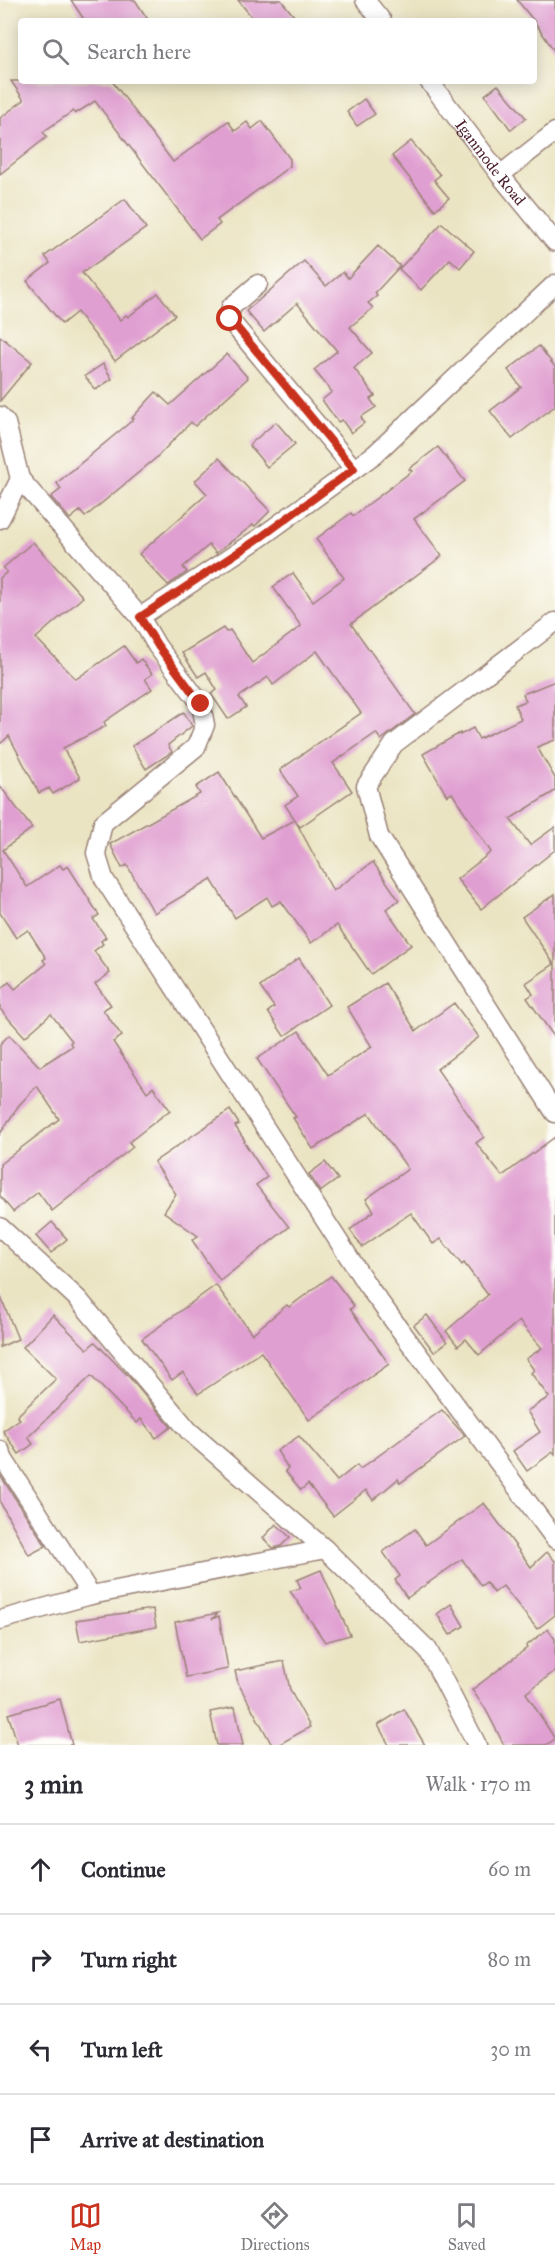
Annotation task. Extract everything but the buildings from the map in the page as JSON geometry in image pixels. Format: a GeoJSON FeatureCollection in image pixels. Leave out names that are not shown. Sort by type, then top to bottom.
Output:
{"type":"FeatureCollection","features":[{"type":"Feature","properties":{"kind":"street"},"geometry":{"type":"LineString","coordinates":[[368,1],[380,18]]}},
{"type":"Feature","properties":{"kind":"street","name":"Iganmode Road"},"geometry":{"type":"LineString","coordinates":[[431,84],[500,175],[555,242]]}},
{"type":"Feature","properties":{"kind":"street"},"geometry":{"type":"LineString","coordinates":[[500,175],[555,132]]}},
{"type":"Feature","properties":{"kind":"street"},"geometry":{"type":"LineString","coordinates":[[258,284],[231,307],[230,319],[354,469]]}},
{"type":"Feature","properties":{"kind":"street"},"geometry":{"type":"LineString","coordinates":[[140,617],[261,537],[375,454],[555,284]]}},
{"type":"Feature","properties":{"kind":"street"},"geometry":{"type":"LineString","coordinates":[[0,416],[6,423],[20,480],[140,617],[158,646],[201,704],[205,725],[196,747],[103,823],[96,853],[104,879],[367,1285],[555,1539]]}},
{"type":"Feature","properties":{"kind":"street"},"geometry":{"type":"LineString","coordinates":[[0,519],[20,480]]}},
{"type":"Feature","properties":{"kind":"street"},"geometry":{"type":"LineString","coordinates":[[555,622],[394,744],[366,786],[379,836],[555,1113]]}},
{"type":"Feature","properties":{"kind":"street"},"geometry":{"type":"LineString","coordinates":[[0,1227],[78,1299],[189,1431],[325,1549],[428,1650],[477,1745]]}},
{"type":"Feature","properties":{"kind":"street"},"geometry":{"type":"LineString","coordinates":[[0,1450],[3,1460],[91,1595]]}},
{"type":"Feature","properties":{"kind":"street"},"geometry":{"type":"LineString","coordinates":[[0,1620],[91,1595],[325,1549]]}},
{"type":"Feature","properties":{"kind":"route"},"geometry":{"type":"LineString","coordinates":[[201,704],[158,646],[140,617],[261,537],[354,469],[230,319]]}}]}
